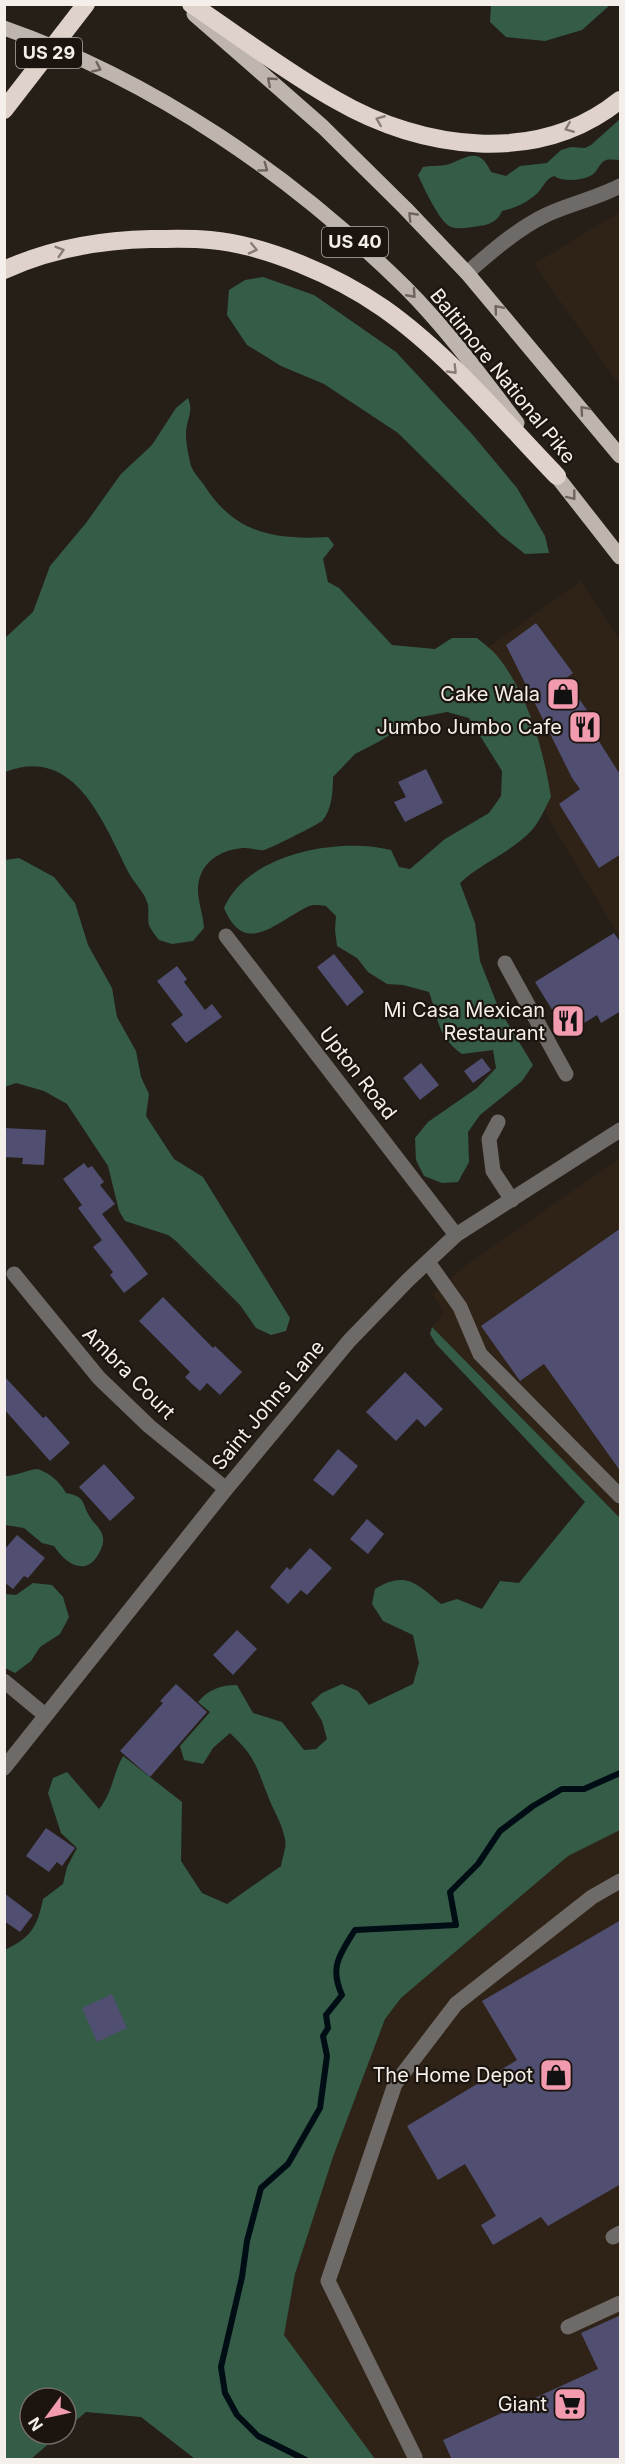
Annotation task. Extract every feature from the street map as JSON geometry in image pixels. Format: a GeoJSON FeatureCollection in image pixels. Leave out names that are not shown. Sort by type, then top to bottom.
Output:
{"type":"FeatureCollection","features":[{"type":"Feature","properties":{"kind":"highway","name":"US 29"},"geometry":{"type":"LineString","coordinates":[[8,105],[86,4]]}},
{"type":"Feature","properties":{"kind":"highway"},"geometry":{"type":"LineString","coordinates":[[191,4],[337,101],[382,122],[428,136],[468,144],[505,145],[548,136],[582,123],[621,100]]}},
{"type":"Feature","properties":{"kind":"highway"},"geometry":{"type":"LineString","coordinates":[[4,270],[70,248],[119,240],[167,239],[212,240],[261,251],[309,267],[383,308],[433,349],[556,476]]}},
{"type":"Feature","properties":{"kind":"main road","name":"Baltimore National Pike"},"geometry":{"type":"LineString","coordinates":[[183,4],[323,127],[467,273],[621,456]]}},
{"type":"Feature","properties":{"kind":"main road","name":"Baltimore National Pike"},"geometry":{"type":"LineString","coordinates":[[4,28],[33,38],[146,90],[224,138],[342,229],[406,288],[471,362],[556,476],[621,557]]}},
{"type":"Feature","properties":{"kind":"street"},"geometry":{"type":"LineString","coordinates":[[467,273],[525,227],[547,215],[621,186]]}},
{"type":"Feature","properties":{"kind":"street","name":"Upton Road"},"geometry":{"type":"LineString","coordinates":[[226,936],[456,1235]]}},
{"type":"Feature","properties":{"kind":"street"},"geometry":{"type":"LineString","coordinates":[[505,963],[566,1074]]}},
{"type":"Feature","properties":{"kind":"street"},"geometry":{"type":"LineString","coordinates":[[498,1122],[489,1139],[493,1171],[512,1200]]}},
{"type":"Feature","properties":{"kind":"street","name":"Saint Johns Lane"},"geometry":{"type":"LineString","coordinates":[[4,1768],[226,1489],[349,1341],[456,1235],[621,1130]]}},
{"type":"Feature","properties":{"kind":"street"},"geometry":{"type":"LineString","coordinates":[[428,1262],[460,1307],[480,1354],[621,1496]]}},
{"type":"Feature","properties":{"kind":"street","name":"Ambra Court"},"geometry":{"type":"LineString","coordinates":[[14,1274],[99,1378],[149,1426],[226,1489]]}},
{"type":"Feature","properties":{"kind":"street"},"geometry":{"type":"LineString","coordinates":[[4,1681],[45,1715]]}},
{"type":"Feature","properties":{"kind":"street"},"geometry":{"type":"LineString","coordinates":[[415,2457],[328,2281],[395,2084],[456,2004],[592,1897],[621,1881]]}},
{"type":"Feature","properties":{"kind":"street"},"geometry":{"type":"LineString","coordinates":[[568,2327],[621,2302]]}},
{"type":"Feature","properties":{"kind":"shaded area"},"geometry":{"type":"Polygon","coordinates":[[[620,212],[620,386],[534,264],[620,212]]]}},
{"type":"Feature","properties":{"kind":"shaded area"},"geometry":{"type":"Polygon","coordinates":[[[581,581],[620,641],[620,938],[546,814],[477,655],[581,581]]]}},
{"type":"Feature","properties":{"kind":"shaded area"},"geometry":{"type":"Polygon","coordinates":[[[620,1158],[620,1518],[432,1327],[443,1312],[439,1302],[432,1295],[465,1266],[620,1158]]]}},
{"type":"Feature","properties":{"kind":"shaded area"},"geometry":{"type":"Polygon","coordinates":[[[620,1830],[620,2459],[375,2459],[284,2335],[295,2274],[333,2157],[385,2019],[401,1998],[568,1856],[620,1830]]]}},
{"type":"Feature","properties":{"kind":"green space"},"geometry":{"type":"Polygon","coordinates":[[[491,4],[610,5],[582,30],[545,41],[506,37],[490,22],[491,4]]]}},
{"type":"Feature","properties":{"kind":"green space"},"geometry":{"type":"Polygon","coordinates":[[[620,119],[620,160],[606,160],[592,175],[583,179],[567,180],[551,177],[528,201],[502,211],[496,220],[486,225],[468,228],[451,227],[442,219],[432,204],[418,175],[423,167],[445,165],[474,156],[483,160],[491,172],[506,176],[520,166],[547,163],[561,150],[571,147],[585,148],[591,145],[620,119]]]}},
{"type":"Feature","properties":{"kind":"green space"},"geometry":{"type":"Polygon","coordinates":[[[263,277],[314,295],[396,352],[472,434],[517,488],[545,536],[549,553],[525,554],[501,535],[398,433],[324,384],[281,366],[247,345],[227,315],[229,290],[245,280],[263,277]]]}},
{"type":"Feature","properties":{"kind":"green space"},"geometry":{"type":"Polygon","coordinates":[[[188,398],[190,412],[186,437],[191,465],[216,501],[229,514],[243,524],[274,535],[328,537],[334,545],[323,559],[328,582],[339,588],[392,645],[435,649],[452,638],[477,638],[496,654],[509,672],[533,724],[544,760],[551,797],[538,823],[524,838],[460,883],[475,923],[480,961],[499,1009],[533,1065],[522,1081],[480,1115],[468,1132],[469,1162],[458,1182],[442,1183],[424,1176],[416,1160],[415,1138],[428,1122],[477,1088],[496,1068],[493,1050],[462,1054],[443,1033],[429,992],[403,985],[387,984],[368,972],[357,958],[337,946],[336,916],[326,906],[309,906],[273,927],[251,934],[241,931],[232,923],[224,908],[236,889],[253,874],[274,862],[322,848],[370,847],[391,850],[399,867],[410,869],[445,839],[489,813],[501,796],[502,771],[469,718],[447,712],[416,718],[355,754],[333,777],[330,806],[322,821],[264,850],[239,848],[214,858],[204,868],[198,888],[204,928],[193,941],[172,944],[159,940],[151,929],[148,922],[146,898],[130,875],[98,813],[84,794],[69,779],[51,769],[30,766],[5,772],[5,638],[33,612],[50,566],[86,523],[121,474],[152,445],[176,408],[188,398]]]}},
{"type":"Feature","properties":{"kind":"green space"},"geometry":{"type":"Polygon","coordinates":[[[19,858],[54,877],[75,903],[88,945],[112,988],[117,1017],[136,1051],[141,1077],[149,1094],[146,1116],[174,1159],[203,1177],[290,1318],[286,1331],[271,1335],[256,1328],[240,1305],[176,1241],[168,1235],[125,1221],[119,1211],[108,1166],[67,1104],[44,1091],[16,1083],[5,1087],[5,860],[19,858]]]}},
{"type":"Feature","properties":{"kind":"green space"},"geometry":{"type":"Polygon","coordinates":[[[432,1327],[620,1518],[620,1830],[568,1856],[401,1998],[385,2019],[333,2157],[295,2274],[284,2335],[375,2459],[195,2459],[141,2417],[86,2412],[78,2419],[78,2386],[18,2386],[18,2446],[46,2446],[31,2459],[5,2460],[5,1950],[27,1936],[35,1924],[43,1899],[63,1884],[67,1867],[77,1848],[61,1833],[48,1793],[53,1778],[67,1772],[99,1809],[107,1796],[123,1756],[182,1802],[181,1861],[202,1893],[227,1904],[281,1866],[285,1839],[254,1762],[230,1733],[213,1748],[203,1764],[184,1760],[180,1746],[210,1712],[198,1702],[206,1694],[216,1689],[237,1685],[253,1713],[282,1722],[304,1750],[316,1749],[327,1739],[322,1721],[311,1703],[322,1693],[342,1684],[358,1691],[369,1705],[413,1684],[419,1663],[413,1635],[383,1621],[372,1604],[375,1589],[386,1583],[403,1580],[418,1585],[441,1604],[457,1599],[482,1609],[500,1581],[519,1583],[585,1502],[436,1344],[430,1334],[432,1327]]]}},
{"type":"Feature","properties":{"kind":"green space"},"geometry":{"type":"Polygon","coordinates":[[[38,1469],[54,1478],[66,1493],[77,1496],[101,1531],[103,1544],[93,1562],[81,1566],[75,1565],[64,1558],[54,1546],[42,1543],[24,1528],[5,1525],[5,1476],[38,1469]]]}},
{"type":"Feature","properties":{"kind":"green space"},"geometry":{"type":"Polygon","coordinates":[[[33,1583],[52,1585],[63,1597],[69,1617],[60,1634],[40,1647],[31,1661],[15,1673],[5,1668],[5,1594],[16,1595],[33,1583]]]}},
{"type":"Feature","properties":{"kind":"building"},"geometry":{"type":"Polygon","coordinates":[[[536,623],[573,673],[565,679],[601,730],[595,735],[621,776],[621,854],[599,868],[559,804],[580,789],[572,778],[506,645],[536,623]]]}},
{"type":"Feature","properties":{"kind":"building"},"geometry":{"type":"Polygon","coordinates":[[[426,769],[443,803],[405,822],[394,802],[406,797],[398,782],[426,769]]]}},
{"type":"Feature","properties":{"kind":"building"},"geometry":{"type":"Polygon","coordinates":[[[614,933],[621,943],[621,1011],[601,1023],[597,1015],[567,1034],[535,982],[614,933]]]}},
{"type":"Feature","properties":{"kind":"building"},"geometry":{"type":"Polygon","coordinates":[[[334,954],[364,992],[347,1006],[317,967],[334,954]]]}},
{"type":"Feature","properties":{"kind":"building"},"geometry":{"type":"Polygon","coordinates":[[[177,966],[187,979],[184,982],[205,1010],[212,1004],[222,1017],[186,1043],[171,1024],[183,1015],[157,981],[177,966]]]}},
{"type":"Feature","properties":{"kind":"building"},"geometry":{"type":"Polygon","coordinates":[[[482,1058],[491,1070],[473,1083],[464,1071],[482,1058]]]}},
{"type":"Feature","properties":{"kind":"building"},"geometry":{"type":"Polygon","coordinates":[[[421,1063],[439,1085],[420,1100],[403,1078],[421,1063]]]}},
{"type":"Feature","properties":{"kind":"building"},"geometry":{"type":"Polygon","coordinates":[[[4,1128],[46,1130],[44,1165],[22,1164],[23,1158],[4,1157],[4,1128]]]}},
{"type":"Feature","properties":{"kind":"building"},"geometry":{"type":"Polygon","coordinates":[[[84,1163],[88,1168],[92,1166],[104,1182],[100,1185],[115,1204],[102,1214],[148,1274],[124,1293],[110,1275],[113,1272],[93,1247],[102,1240],[78,1208],[82,1205],[63,1179],[84,1163]]]}},
{"type":"Feature","properties":{"kind":"building"},"geometry":{"type":"Polygon","coordinates":[[[621,1228],[621,1472],[544,1364],[520,1381],[481,1326],[621,1228]]]}},
{"type":"Feature","properties":{"kind":"building"},"geometry":{"type":"Polygon","coordinates":[[[163,1297],[213,1348],[215,1346],[242,1372],[220,1395],[207,1383],[200,1391],[192,1384],[185,1377],[190,1372],[139,1321],[163,1297]]]}},
{"type":"Feature","properties":{"kind":"building"},"geometry":{"type":"Polygon","coordinates":[[[405,1372],[443,1409],[425,1427],[417,1419],[396,1441],[366,1412],[405,1372]]]}},
{"type":"Feature","properties":{"kind":"building"},"geometry":{"type":"Polygon","coordinates":[[[4,1376],[43,1418],[46,1416],[70,1443],[50,1461],[4,1409],[4,1376]]]}},
{"type":"Feature","properties":{"kind":"building"},"geometry":{"type":"Polygon","coordinates":[[[338,1449],[358,1466],[333,1496],[313,1480],[338,1449]]]}},
{"type":"Feature","properties":{"kind":"building"},"geometry":{"type":"Polygon","coordinates":[[[104,1464],[135,1498],[110,1521],[79,1487],[104,1464]]]}},
{"type":"Feature","properties":{"kind":"building"},"geometry":{"type":"Polygon","coordinates":[[[367,1519],[384,1534],[368,1554],[350,1539],[367,1519]]]}},
{"type":"Feature","properties":{"kind":"building"},"geometry":{"type":"Polygon","coordinates":[[[17,1535],[45,1558],[28,1578],[24,1576],[13,1589],[4,1582],[4,1550],[17,1535]]]}},
{"type":"Feature","properties":{"kind":"building"},"geometry":{"type":"Polygon","coordinates":[[[310,1548],[332,1568],[307,1595],[301,1590],[288,1604],[270,1587],[287,1567],[290,1570],[310,1548]]]}},
{"type":"Feature","properties":{"kind":"building"},"geometry":{"type":"Polygon","coordinates":[[[237,1630],[257,1649],[233,1675],[213,1655],[237,1630]]]}},
{"type":"Feature","properties":{"kind":"building"},"geometry":{"type":"Polygon","coordinates":[[[176,1684],[207,1712],[150,1777],[120,1751],[163,1703],[160,1701],[176,1684]]]}},
{"type":"Feature","properties":{"kind":"building"},"geometry":{"type":"Polygon","coordinates":[[[46,1828],[75,1848],[62,1866],[57,1862],[49,1872],[26,1856],[46,1828]]]}},
{"type":"Feature","properties":{"kind":"building"},"geometry":{"type":"Polygon","coordinates":[[[4,1893],[33,1915],[20,1932],[4,1921],[4,1893]]]}},
{"type":"Feature","properties":{"kind":"building","name":"The Home Depot"},"geometry":{"type":"Polygon","coordinates":[[[621,1920],[621,2184],[548,2226],[541,2217],[493,2245],[481,2225],[496,2216],[465,2164],[438,2180],[407,2126],[517,2060],[482,2001],[621,1920]]]}},
{"type":"Feature","properties":{"kind":"building"},"geometry":{"type":"Polygon","coordinates":[[[112,1994],[127,2028],[97,2042],[82,2008],[112,1994]]]}},
{"type":"Feature","properties":{"kind":"building","name":"Giant"},"geometry":{"type":"Polygon","coordinates":[[[621,2315],[621,2460],[452,2460],[443,2440],[598,2369],[581,2333],[621,2315]]]}},
{"type":"Feature","properties":{"kind":"waterway"},"geometry":{"type":"LineString","coordinates":[[306,2460],[258,2436],[237,2415],[225,2393],[221,2367],[242,2277],[247,2241],[261,2188],[288,2164],[320,2108],[327,2056],[323,2036],[328,2028],[326,2015],[342,1995],[336,1976],[341,1954],[355,1930],[456,1925],[450,1892],[478,1864],[500,1831],[533,1806],[562,1789],[584,1789],[620,1773]]}},
{"type":"Feature","properties":{"kind":"place","name":"Cake Wala"},"geometry":{"type":"Point","coordinates":[563,694]}},
{"type":"Feature","properties":{"kind":"place","name":"Jumbo Jumbo Cafe"},"geometry":{"type":"Point","coordinates":[585,727]}},
{"type":"Feature","properties":{"kind":"place","name":"Mi Casa Mexican Restaurant"},"geometry":{"type":"Point","coordinates":[568,1021]}},
{"type":"Feature","properties":{"kind":"place","name":"The Home Depot"},"geometry":{"type":"Point","coordinates":[556,2075]}},
{"type":"Feature","properties":{"kind":"place","name":"Giant"},"geometry":{"type":"Point","coordinates":[570,2404]}}]}
